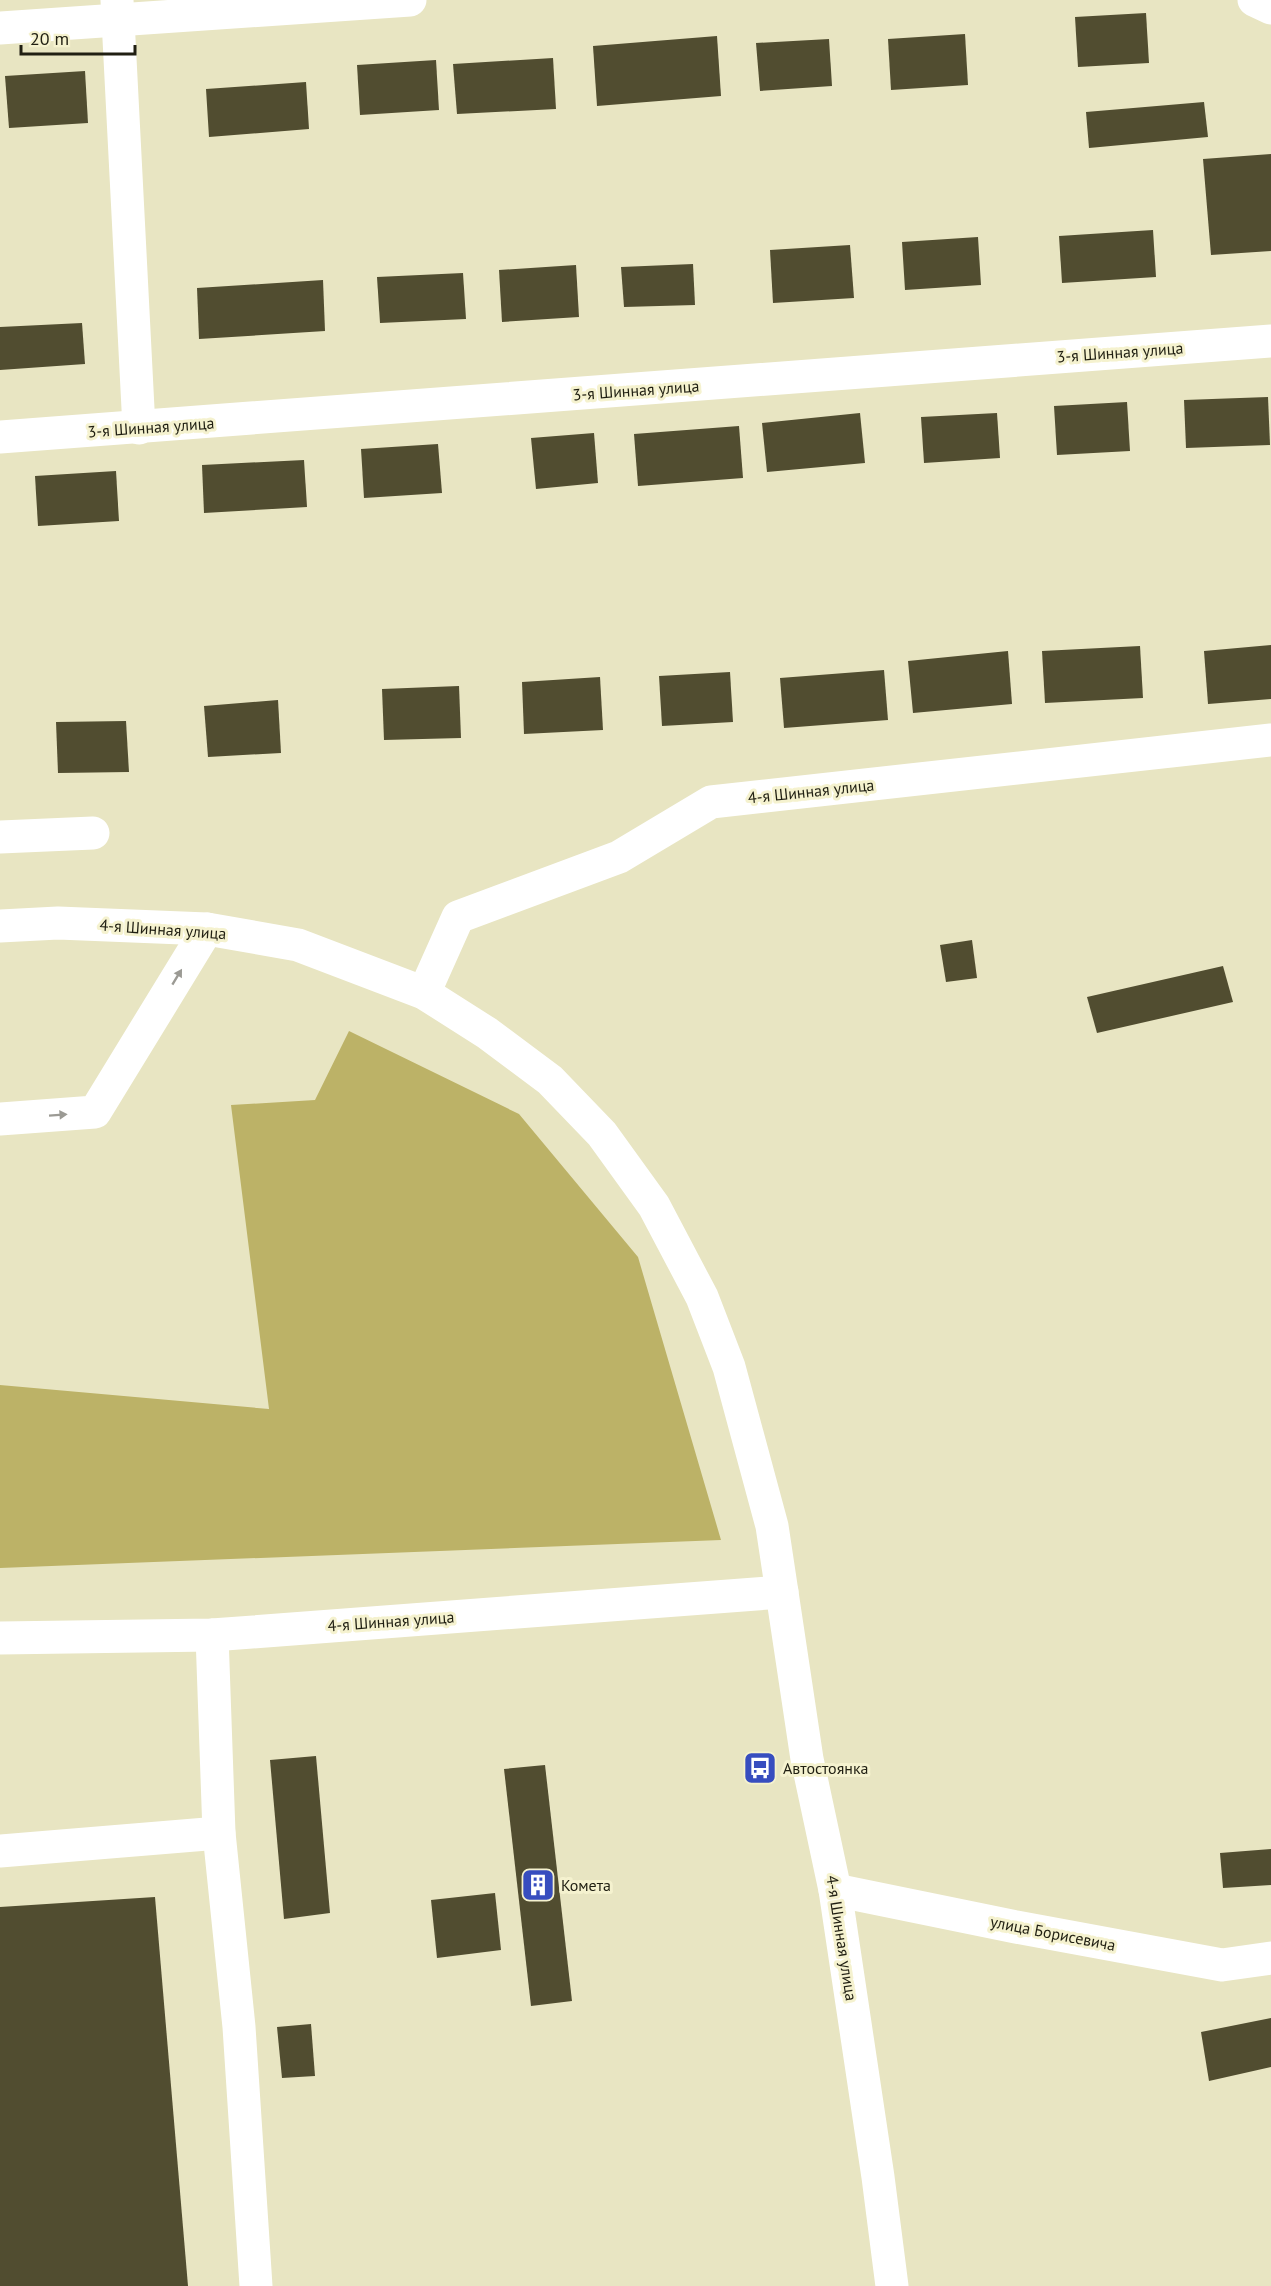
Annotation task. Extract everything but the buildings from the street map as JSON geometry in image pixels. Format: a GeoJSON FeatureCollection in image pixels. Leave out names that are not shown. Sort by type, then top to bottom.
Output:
{"type":"FeatureCollection","features":[{"type":"Feature","properties":{"kind":"street"},"geometry":{"type":"LineString","coordinates":[[0,28],[117,10],[410,0]]}},
{"type":"Feature","properties":{"kind":"street"},"geometry":{"type":"LineString","coordinates":[[1254,0],[1271,8]]}},
{"type":"Feature","properties":{"kind":"street"},"geometry":{"type":"LineString","coordinates":[[117,10],[139,428]]}},
{"type":"Feature","properties":{"kind":"street","name":"3-я Шинная улица"},"geometry":{"type":"LineString","coordinates":[[0,437],[139,428],[1270,338]]}},
{"type":"Feature","properties":{"kind":"street","name":"4-я Шинная улица"},"geometry":{"type":"LineString","coordinates":[[424,993],[458,917],[619,857],[711,802],[1271,740]]}},
{"type":"Feature","properties":{"kind":"street"},"geometry":{"type":"LineString","coordinates":[[0,837],[93,832]]}},
{"type":"Feature","properties":{"kind":"street","name":"4-я Шинная улица"},"geometry":{"type":"LineString","coordinates":[[0,926],[58,923],[207,929],[298,945],[424,993],[487,1033],[550,1080],[602,1134],[654,1206],[702,1297],[729,1368],[772,1526],[807,1760],[835,1890],[878,2176],[892,2286]]}},
{"type":"Feature","properties":{"kind":"street"},"geometry":{"type":"LineString","coordinates":[[0,1119],[95,1112],[207,929]]}},
{"type":"Feature","properties":{"kind":"street","name":"4-я Шинная улица"},"geometry":{"type":"LineString","coordinates":[[0,1638],[212,1635],[782,1592]]}},
{"type":"Feature","properties":{"kind":"street"},"geometry":{"type":"LineString","coordinates":[[212,1635],[219,1833],[239,2027],[256,2286]]}},
{"type":"Feature","properties":{"kind":"street"},"geometry":{"type":"LineString","coordinates":[[0,1851],[219,1833]]}},
{"type":"Feature","properties":{"kind":"street","name":"улица Борисевича"},"geometry":{"type":"LineString","coordinates":[[835,1890],[1222,1965],[1271,1958]]}},
{"type":"Feature","properties":{"kind":"shaded area"},"geometry":{"type":"Polygon","coordinates":[[[349,1031],[519,1114],[638,1257],[721,1540],[0,1568],[0,1385],[269,1409],[231,1105],[315,1100],[349,1031]]]}},
{"type":"Feature","properties":{"kind":"place","name":"Автостоянка"},"geometry":{"type":"Point","coordinates":[760,1768]}},
{"type":"Feature","properties":{"kind":"place","name":"Комета"},"geometry":{"type":"Point","coordinates":[538,1885]}}]}
